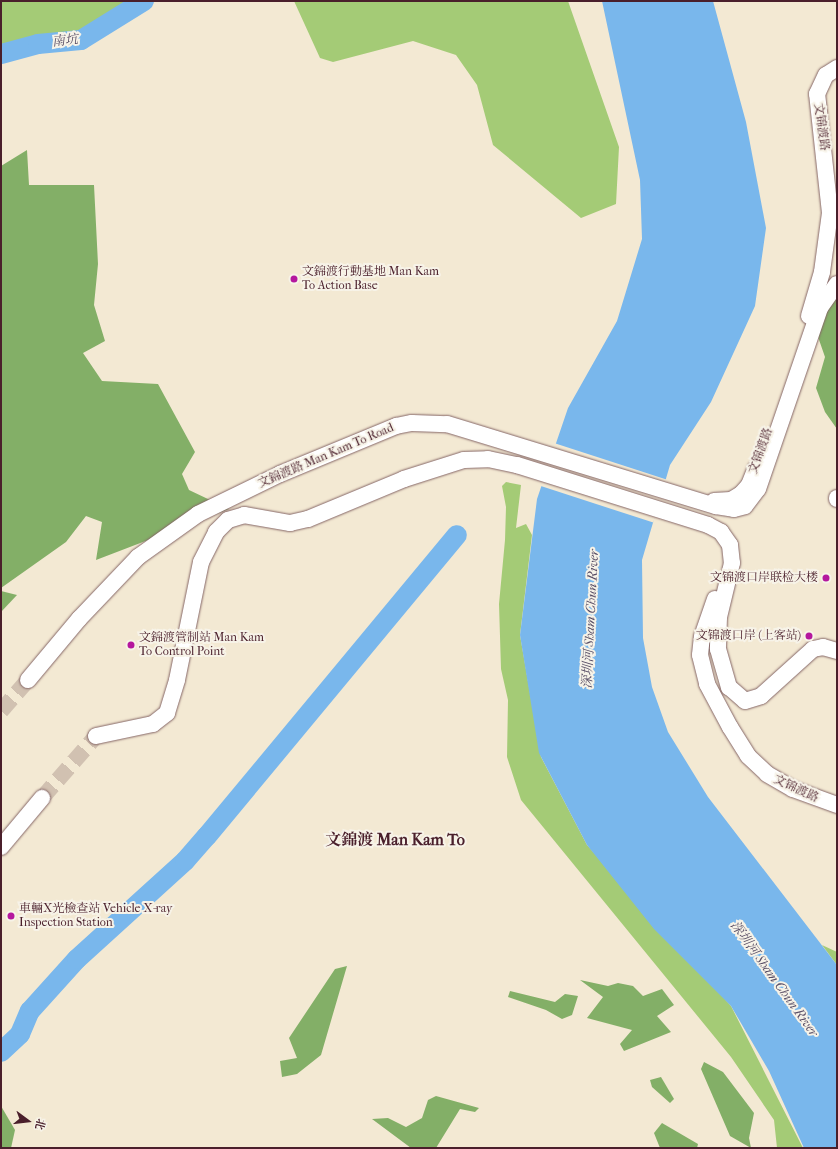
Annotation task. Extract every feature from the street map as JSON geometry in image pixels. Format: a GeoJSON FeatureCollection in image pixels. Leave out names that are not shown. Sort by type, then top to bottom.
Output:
{"type":"FeatureCollection","features":[{"type":"Feature","properties":{"kind":"main road","name":"文锦渡路"},"geometry":{"type":"LineString","coordinates":[[689,498],[725,501],[736,497],[749,485],[804,329],[822,272],[830,213],[817,94],[826,75],[837,68]]}},
{"type":"Feature","properties":{"kind":"main road","name":"文锦渡路"},"geometry":{"type":"LineString","coordinates":[[689,498],[734,509],[745,506],[755,496],[820,308],[837,284]]}},
{"type":"Feature","properties":{"kind":"main road","name":"文錦渡路 Man Kam To Road"},"geometry":{"type":"LineString","coordinates":[[28,680],[79,619],[138,557],[198,514],[224,499],[375,433],[412,423],[447,424],[523,445],[689,498]]}},
{"type":"Feature","properties":{"kind":"main road"},"geometry":{"type":"LineString","coordinates":[[96,736],[153,724],[167,713],[177,680],[201,562],[216,532],[228,520],[244,515],[290,523],[308,519],[404,479],[464,460],[488,460],[516,465],[716,529],[730,545],[732,563],[719,617],[718,649],[729,686],[739,698],[750,701],[761,696],[817,647],[837,651]]}},
{"type":"Feature","properties":{"kind":"main road","name":"文锦渡路"},"geometry":{"type":"LineString","coordinates":[[683,519],[711,534],[723,555],[721,580],[700,646],[701,664],[717,706],[748,756],[767,774],[793,790],[837,805]]}},
{"type":"Feature","properties":{"kind":"main road"},"geometry":{"type":"LineString","coordinates":[[1,847],[42,798]]}},
{"type":"Feature","properties":{"kind":"green space"},"geometry":{"type":"Polygon","coordinates":[[[1,1],[144,1],[81,40],[48,43],[1,55],[1,1]]]}},
{"type":"Feature","properties":{"kind":"green space"},"geometry":{"type":"Polygon","coordinates":[[[294,1],[568,1],[619,147],[616,204],[581,218],[493,145],[477,85],[456,55],[413,41],[333,62],[320,58],[294,1]]]}},
{"type":"Feature","properties":{"kind":"green space"},"geometry":{"type":"Polygon","coordinates":[[[27,150],[29,185],[94,185],[98,264],[94,305],[105,341],[83,353],[102,381],[158,384],[195,452],[182,474],[189,490],[229,509],[96,560],[102,522],[86,516],[66,542],[1,588],[1,166],[27,150]]]}},
{"type":"Feature","properties":{"kind":"green space"},"geometry":{"type":"Polygon","coordinates":[[[837,298],[837,429],[825,412],[816,388],[825,357],[817,334],[826,307],[837,298]]]}},
{"type":"Feature","properties":{"kind":"green space"},"geometry":{"type":"Polygon","coordinates":[[[506,482],[521,485],[516,528],[526,524],[532,535],[520,635],[541,757],[587,845],[731,1006],[803,1148],[777,1148],[774,1120],[731,1057],[521,800],[507,757],[508,700],[501,669],[499,604],[505,540],[506,507],[502,486],[506,482]]]}},
{"type":"Feature","properties":{"kind":"green space"},"geometry":{"type":"Polygon","coordinates":[[[1,591],[17,595],[1,612],[1,591]]]}},
{"type":"Feature","properties":{"kind":"green space"},"geometry":{"type":"Polygon","coordinates":[[[822,945],[837,952],[837,965],[822,945]]]}},
{"type":"Feature","properties":{"kind":"green space"},"geometry":{"type":"Polygon","coordinates":[[[347,966],[321,1055],[297,1074],[282,1077],[280,1061],[297,1058],[289,1038],[335,969],[347,966]]]}},
{"type":"Feature","properties":{"kind":"green space"},"geometry":{"type":"Polygon","coordinates":[[[580,980],[608,986],[618,983],[633,986],[643,996],[662,989],[674,1005],[657,1016],[671,1032],[624,1051],[620,1044],[632,1030],[587,1018],[603,997],[580,980]]]}},
{"type":"Feature","properties":{"kind":"green space"},"geometry":{"type":"Polygon","coordinates":[[[510,991],[555,1002],[565,994],[578,996],[572,1015],[562,1019],[546,1010],[508,997],[510,991]]]}},
{"type":"Feature","properties":{"kind":"green space"},"geometry":{"type":"Polygon","coordinates":[[[704,1062],[723,1072],[754,1113],[749,1138],[751,1148],[730,1136],[701,1069],[704,1062]]]}},
{"type":"Feature","properties":{"kind":"green space"},"geometry":{"type":"Polygon","coordinates":[[[661,1077],[674,1099],[670,1103],[652,1087],[650,1080],[661,1077]]]}},
{"type":"Feature","properties":{"kind":"green space"},"geometry":{"type":"Polygon","coordinates":[[[436,1096],[479,1108],[475,1112],[460,1109],[436,1148],[411,1148],[372,1119],[388,1118],[406,1127],[422,1118],[428,1100],[436,1096]]]}},
{"type":"Feature","properties":{"kind":"green space"},"geometry":{"type":"Polygon","coordinates":[[[1,1106],[15,1130],[11,1148],[1,1148],[1,1106]]]}},
{"type":"Feature","properties":{"kind":"green space"},"geometry":{"type":"Polygon","coordinates":[[[662,1123],[698,1144],[697,1148],[660,1148],[654,1133],[662,1123]]]}},
{"type":"Feature","properties":{"kind":"water","name":"深圳河 Sham Chun River"},"geometry":{"type":"Polygon","coordinates":[[[602,1],[713,1],[746,122],[766,228],[755,306],[711,402],[670,465],[642,560],[643,638],[652,687],[668,732],[708,797],[837,965],[837,1148],[804,1148],[769,1071],[731,1006],[654,929],[587,845],[539,753],[520,635],[537,499],[568,408],[617,321],[642,239],[640,180],[602,1]]]}},
{"type":"Feature","properties":{"kind":"pier"},"geometry":{"type":"Polygon","coordinates":[[[554,443],[667,480],[653,523],[540,486],[554,443]]]}},
{"type":"Feature","properties":{"kind":"waterway","name":"南坑"},"geometry":{"type":"LineString","coordinates":[[1,54],[38,44],[81,40],[144,1]]}},
{"type":"Feature","properties":{"kind":"waterway"},"geometry":{"type":"LineString","coordinates":[[1,1052],[20,1034],[30,1011],[77,959],[185,861],[457,535]]}},
{"type":"Feature","properties":{"kind":"tunnel"},"geometry":{"type":"LineString","coordinates":[[1,711],[28,680]]}},
{"type":"Feature","properties":{"kind":"tunnel"},"geometry":{"type":"LineString","coordinates":[[42,798],[96,736]]}},
{"type":"Feature","properties":{"kind":"place","name":"文錦渡行動基地 Man Kam To Action Base"},"geometry":{"type":"Point","coordinates":[294,279]}},
{"type":"Feature","properties":{"kind":"place","name":"文锦渡口岸联检大楼"},"geometry":{"type":"Point","coordinates":[826,578]}},
{"type":"Feature","properties":{"kind":"place","name":"文锦渡口岸 (上客站)"},"geometry":{"type":"Point","coordinates":[809,636]}},
{"type":"Feature","properties":{"kind":"place","name":"文錦渡管制站 Man Kam To Control Point"},"geometry":{"type":"Point","coordinates":[131,645]}},
{"type":"Feature","properties":{"kind":"place","name":"車輛X光檢查站 Vehicle X-ray Inspection Station"},"geometry":{"type":"Point","coordinates":[11,916]}},
{"type":"Feature","properties":{"kind":"district","name":"文錦渡 Man Kam To"},"geometry":{"type":"Point","coordinates":[395,840]}}]}
